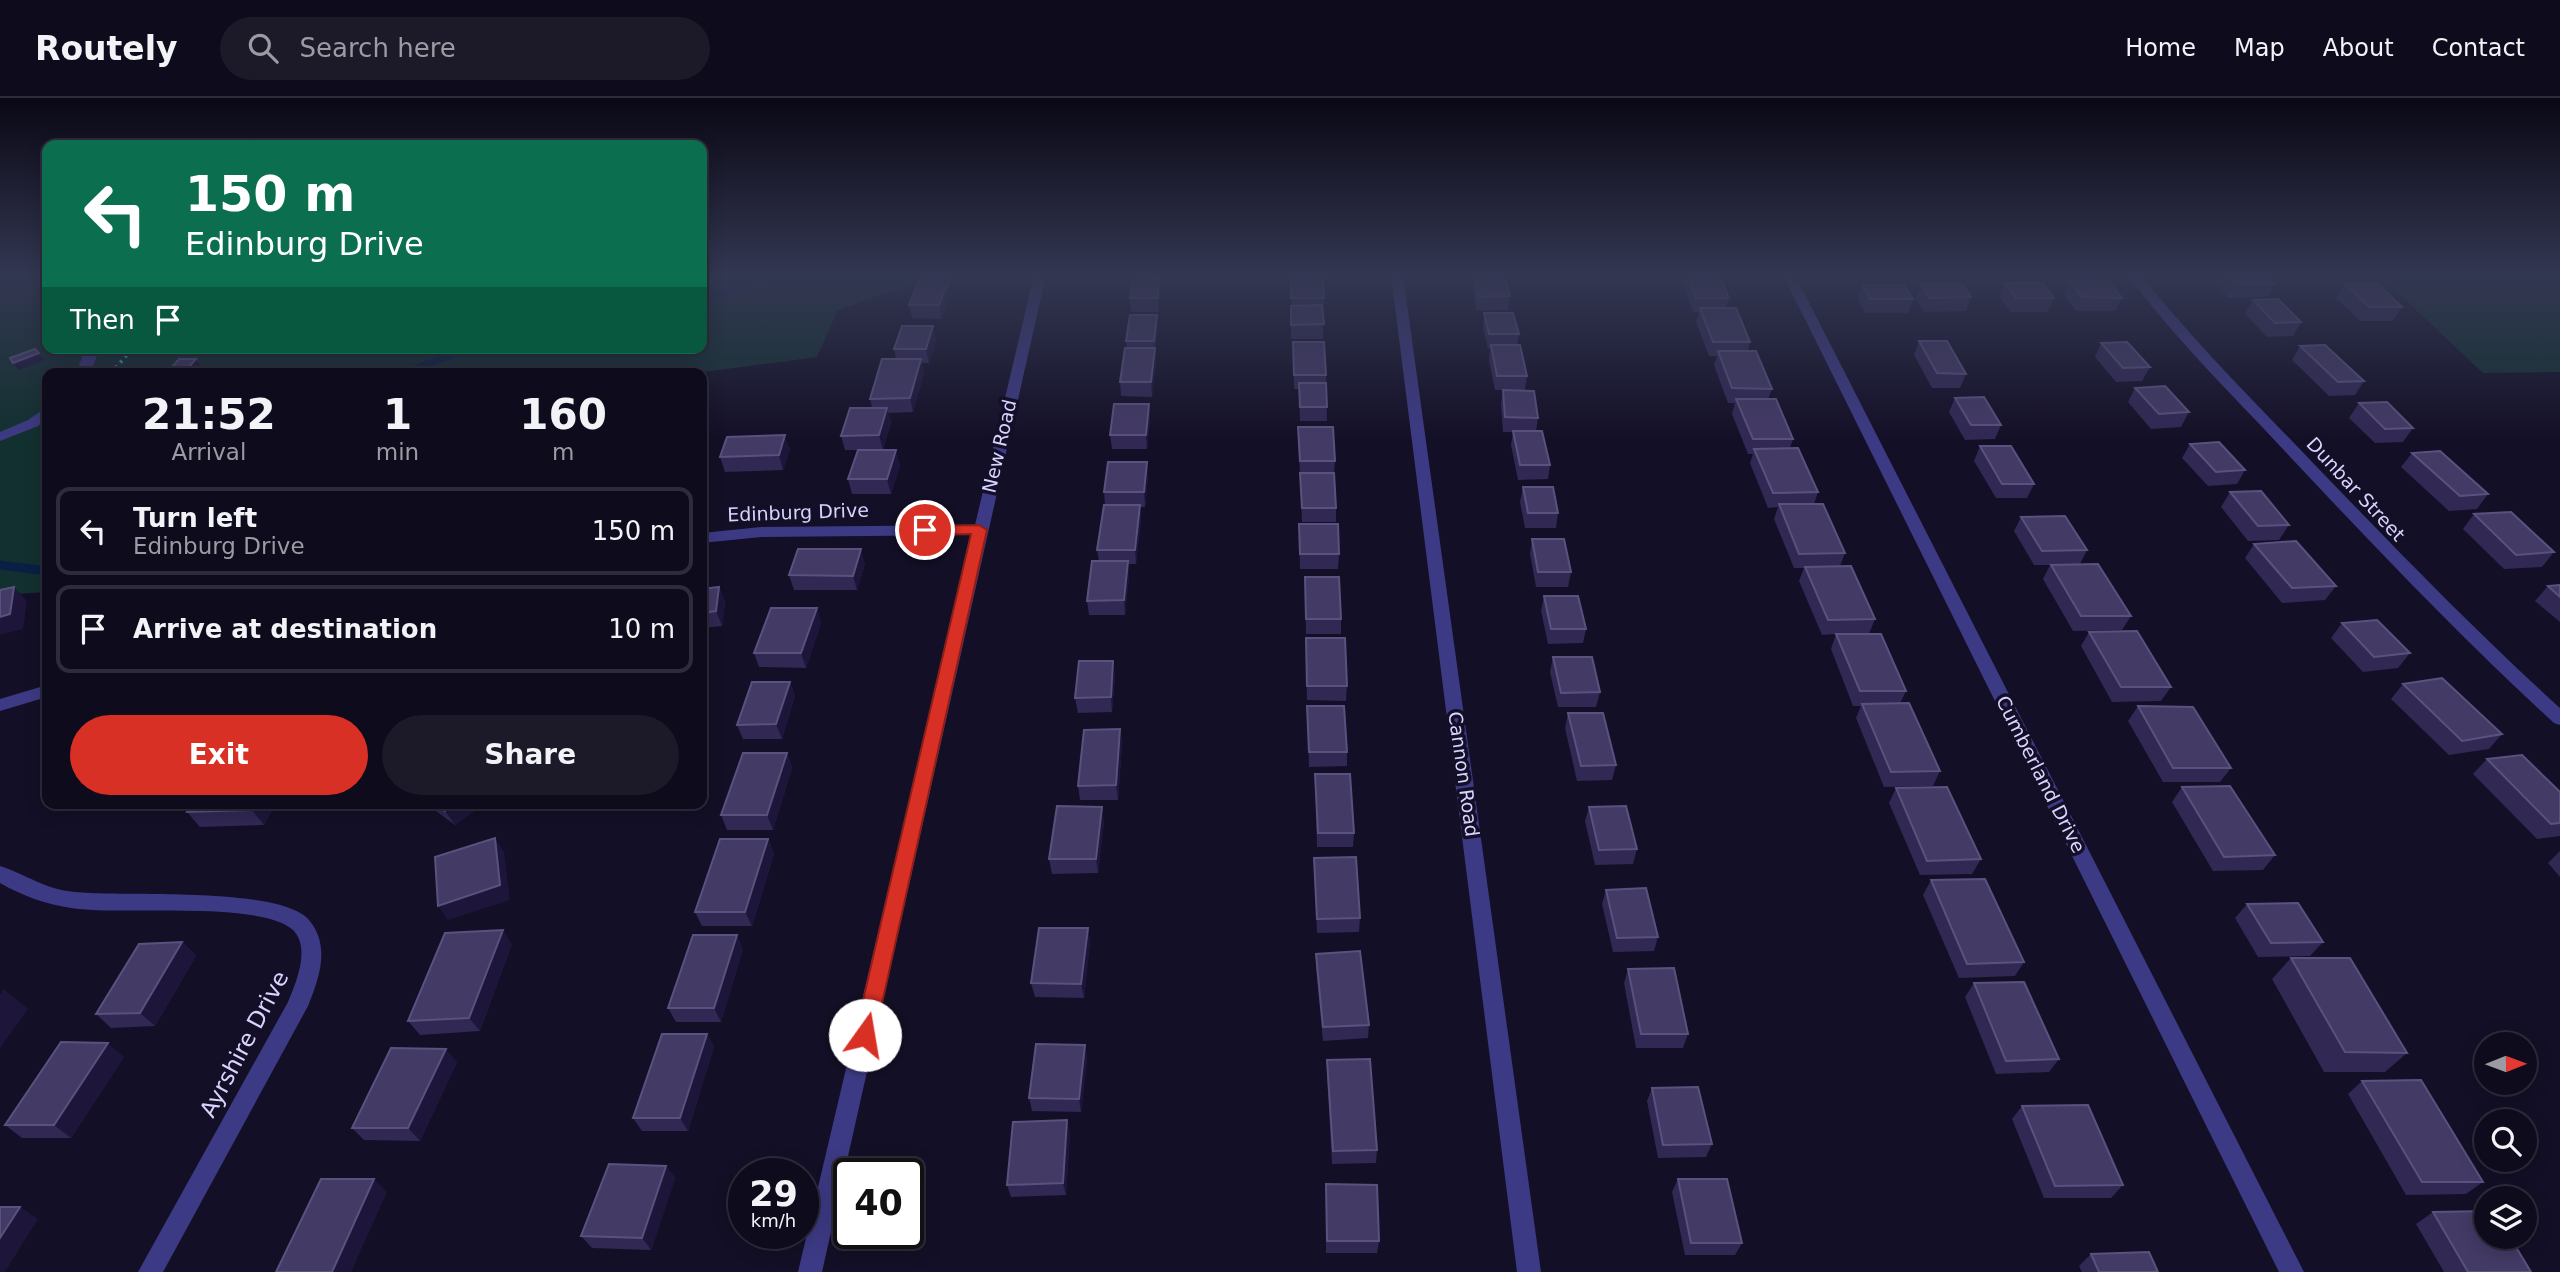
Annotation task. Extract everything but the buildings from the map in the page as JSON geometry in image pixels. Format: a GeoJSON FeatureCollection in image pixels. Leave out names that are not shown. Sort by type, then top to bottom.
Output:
{"type":"FeatureCollection","features":[{"type":"Feature","properties":{"kind":"street","name":"New Road"},"geometry":{"type":"LineString","coordinates":[[810,1272],[1027,330]]}},
{"type":"Feature","properties":{"kind":"street","name":"Cannon Road"},"geometry":{"type":"LineString","coordinates":[[1403,330],[1529,1272]]}},
{"type":"Feature","properties":{"kind":"street","name":"Cumberland Drive"},"geometry":{"type":"LineString","coordinates":[[1818,330],[2292,1272]]}},
{"type":"Feature","properties":{"kind":"street","name":"Dunbar Street"},"geometry":{"type":"LineString","coordinates":[[2180,330],[2420,584],[2484,649],[2560,718]]}},
{"type":"Feature","properties":{"kind":"street"},"geometry":{"type":"LineString","coordinates":[[0,437],[33,423],[42,415]]}},
{"type":"Feature","properties":{"kind":"street","name":"Edinburg Drive"},"geometry":{"type":"LineString","coordinates":[[707,537],[761,532],[979,530]]}},
{"type":"Feature","properties":{"kind":"street"},"geometry":{"type":"LineString","coordinates":[[0,705],[42,692]]}},
{"type":"Feature","properties":{"kind":"street","name":"Ayrshire Drive"},"geometry":{"type":"LineString","coordinates":[[0,874],[30,891],[76,901],[263,908],[283,912],[301,924],[310,942],[313,958],[309,978],[297,1006],[150,1272]]}},
{"type":"Feature","properties":{"kind":"path"},"geometry":{"type":"LineString","coordinates":[[115,368],[128,354]]}},
{"type":"Feature","properties":{"kind":"green space"},"geometry":{"type":"Polygon","coordinates":[[[0,330],[42,330],[42,354],[707,354],[707,330],[829,330],[817,357],[707,372],[707,368],[42,368],[42,592],[0,595],[0,330]]]}},
{"type":"Feature","properties":{"kind":"green space"},"geometry":{"type":"Polygon","coordinates":[[[2437,330],[2560,330],[2560,372],[2483,373],[2437,330]]]}},
{"type":"Feature","properties":{"kind":"waterway"},"geometry":{"type":"LineString","coordinates":[[417,368],[455,354]]}},
{"type":"Feature","properties":{"kind":"waterway"},"geometry":{"type":"LineString","coordinates":[[0,565],[42,570]]}},
{"type":"Feature","properties":{"kind":"route"},"geometry":{"type":"LineString","coordinates":[[865,1035],[979,530],[925,530]]}}]}
